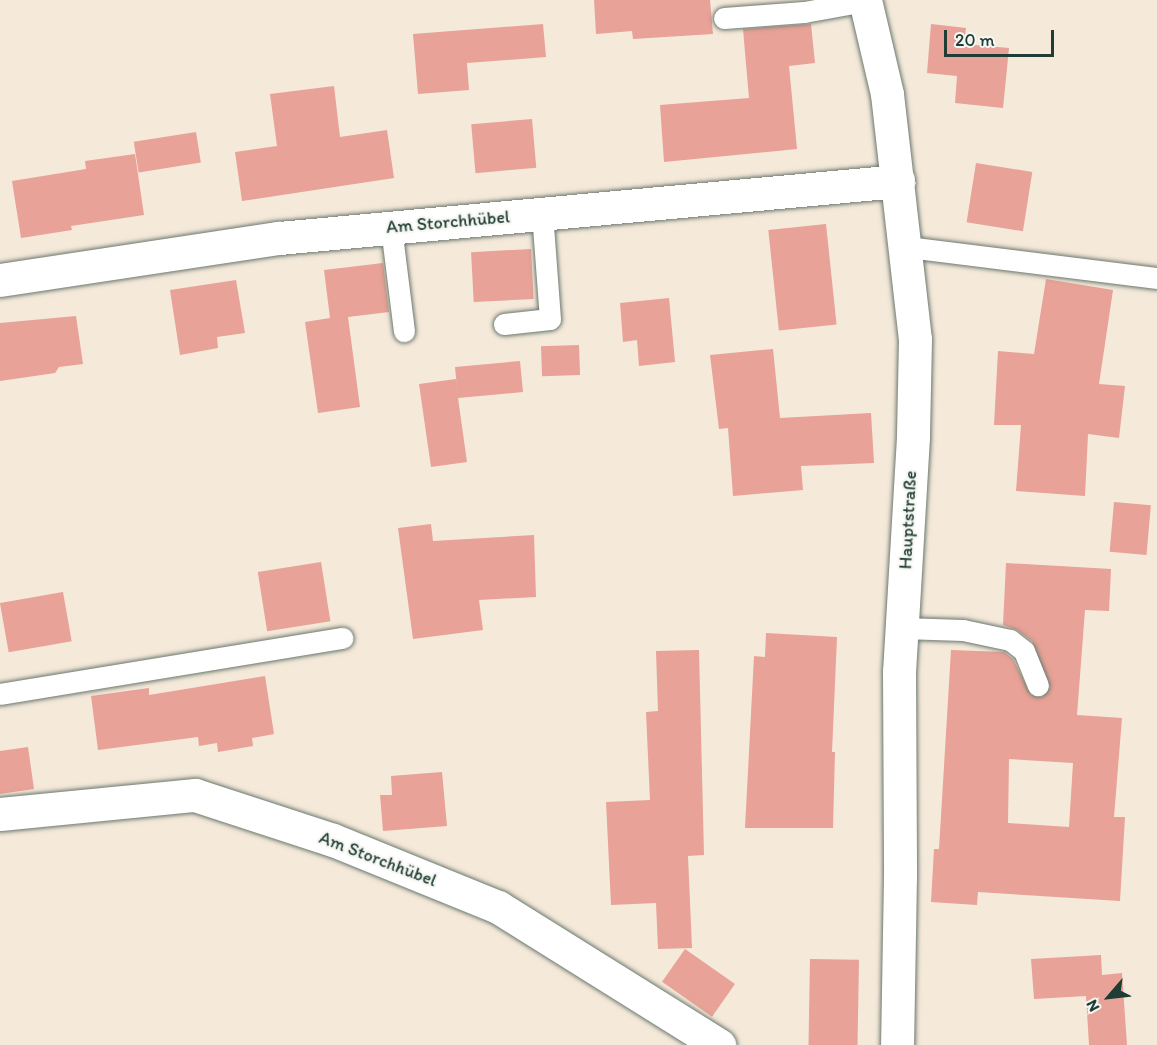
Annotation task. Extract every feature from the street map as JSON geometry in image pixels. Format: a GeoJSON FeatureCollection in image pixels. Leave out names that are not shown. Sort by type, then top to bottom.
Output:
{"type":"FeatureCollection","features":[{"type":"Feature","properties":{"kind":"street","name":"Hauptstraße"},"geometry":{"type":"LineString","coordinates":[[865,1],[887,94],[907,247],[915,339],[913,437],[899,670],[900,876],[897,1045]]}},
{"type":"Feature","properties":{"kind":"street","name":"Am Storchhübel"},"geometry":{"type":"LineString","coordinates":[[0,280],[279,238],[898,181]]}},
{"type":"Feature","properties":{"kind":"street","name":"Am Storchhübel"},"geometry":{"type":"LineString","coordinates":[[0,814],[195,795],[333,840],[498,907],[719,1045]]}},
{"type":"Feature","properties":{"kind":"lane"},"geometry":{"type":"LineString","coordinates":[[724,18],[804,12],[865,1]]}},
{"type":"Feature","properties":{"kind":"lane"},"geometry":{"type":"LineString","coordinates":[[504,324],[550,318],[542,213]]}},
{"type":"Feature","properties":{"kind":"lane"},"geometry":{"type":"LineString","coordinates":[[391,227],[404,331]]}},
{"type":"Feature","properties":{"kind":"lane"},"geometry":{"type":"LineString","coordinates":[[907,247],[1157,278]]}},
{"type":"Feature","properties":{"kind":"lane"},"geometry":{"type":"LineString","coordinates":[[902,628],[963,630],[1010,640],[1024,651],[1038,685]]}},
{"type":"Feature","properties":{"kind":"lane"},"geometry":{"type":"LineString","coordinates":[[0,694],[342,638]]}},
{"type":"Feature","properties":{"kind":"building"},"geometry":{"type":"Polygon","coordinates":[[[594,0],[710,0],[713,34],[633,39],[632,31],[596,34],[594,0]]]}},
{"type":"Feature","properties":{"kind":"building"},"geometry":{"type":"Polygon","coordinates":[[[543,24],[546,57],[467,63],[469,90],[418,94],[413,34],[543,24]]]}},
{"type":"Feature","properties":{"kind":"building"},"geometry":{"type":"Polygon","coordinates":[[[811,24],[815,63],[789,66],[797,149],[664,162],[660,105],[749,98],[743,29],[811,24]]]}},
{"type":"Feature","properties":{"kind":"building"},"geometry":{"type":"Polygon","coordinates":[[[931,24],[966,28],[964,44],[1009,48],[1003,108],[955,103],[957,76],[927,73],[931,24]]]}},
{"type":"Feature","properties":{"kind":"building"},"geometry":{"type":"Polygon","coordinates":[[[334,86],[340,137],[387,130],[394,178],[242,201],[235,152],[277,146],[270,94],[334,86]]]}},
{"type":"Feature","properties":{"kind":"building"},"geometry":{"type":"Polygon","coordinates":[[[532,119],[536,168],[476,173],[471,124],[532,119]]]}},
{"type":"Feature","properties":{"kind":"building"},"geometry":{"type":"Polygon","coordinates":[[[196,132],[201,163],[139,172],[134,142],[196,132]]]}},
{"type":"Feature","properties":{"kind":"building"},"geometry":{"type":"Polygon","coordinates":[[[135,154],[144,215],[71,226],[72,230],[21,238],[12,181],[86,169],[85,161],[135,154]]]}},
{"type":"Feature","properties":{"kind":"building"},"geometry":{"type":"Polygon","coordinates":[[[976,163],[1032,172],[1023,231],[967,222],[976,163]]]}},
{"type":"Feature","properties":{"kind":"building"},"geometry":{"type":"Polygon","coordinates":[[[826,224],[837,324],[779,331],[768,230],[826,224]]]}},
{"type":"Feature","properties":{"kind":"building"},"geometry":{"type":"Polygon","coordinates":[[[531,249],[534,299],[474,302],[471,252],[531,249]]]}},
{"type":"Feature","properties":{"kind":"building"},"geometry":{"type":"Polygon","coordinates":[[[383,263],[389,312],[348,317],[360,407],[318,413],[305,322],[330,318],[324,270],[383,263]]]}},
{"type":"Feature","properties":{"kind":"building"},"geometry":{"type":"Polygon","coordinates":[[[1046,279],[1113,290],[1099,384],[1125,386],[1119,438],[1088,434],[1085,496],[1016,491],[1021,425],[994,425],[998,351],[1034,354],[1046,279]]]}},
{"type":"Feature","properties":{"kind":"building"},"geometry":{"type":"Polygon","coordinates":[[[236,280],[245,333],[217,337],[218,348],[180,355],[170,290],[236,280]]]}},
{"type":"Feature","properties":{"kind":"building"},"geometry":{"type":"Polygon","coordinates":[[[669,298],[675,362],[639,366],[637,340],[623,342],[620,303],[669,298]]]}},
{"type":"Feature","properties":{"kind":"building"},"geometry":{"type":"Polygon","coordinates":[[[76,316],[83,364],[59,367],[55,373],[0,381],[0,323],[76,316]]]}},
{"type":"Feature","properties":{"kind":"building"},"geometry":{"type":"Polygon","coordinates":[[[579,345],[580,375],[542,376],[541,346],[579,345]]]}},
{"type":"Feature","properties":{"kind":"building"},"geometry":{"type":"Polygon","coordinates":[[[773,349],[780,418],[871,413],[874,463],[801,466],[803,490],[733,496],[728,428],[719,429],[710,355],[773,349]]]}},
{"type":"Feature","properties":{"kind":"building"},"geometry":{"type":"Polygon","coordinates":[[[520,361],[523,392],[458,398],[455,367],[520,361]]]}},
{"type":"Feature","properties":{"kind":"building"},"geometry":{"type":"Polygon","coordinates":[[[456,379],[467,462],[431,467],[419,384],[456,379]]]}},
{"type":"Feature","properties":{"kind":"building"},"geometry":{"type":"Polygon","coordinates":[[[1114,502],[1151,505],[1147,555],[1110,552],[1114,502]]]}},
{"type":"Feature","properties":{"kind":"building"},"geometry":{"type":"Polygon","coordinates":[[[431,524],[433,541],[534,535],[536,597],[479,600],[483,630],[413,639],[398,528],[431,524]]]}},
{"type":"Feature","properties":{"kind":"building"},"geometry":{"type":"Polygon","coordinates":[[[321,562],[330,621],[267,631],[258,572],[321,562]]]}},
{"type":"Feature","properties":{"kind":"building"},"geometry":{"type":"Polygon","coordinates":[[[1006,563],[1111,569],[1109,611],[1085,610],[1077,715],[1122,718],[1114,817],[1125,817],[1120,901],[978,892],[977,905],[931,902],[934,849],[939,849],[951,650],[1004,652],[1013,659],[1031,695],[1042,697],[1050,687],[1032,641],[1017,630],[1003,625],[1006,563]],[[1009,759],[1008,823],[1069,827],[1073,763],[1009,759]]]}},
{"type":"Feature","properties":{"kind":"building"},"geometry":{"type":"Polygon","coordinates":[[[63,592],[72,641],[9,652],[0,603],[63,592]]]}},
{"type":"Feature","properties":{"kind":"building"},"geometry":{"type":"Polygon","coordinates":[[[766,633],[837,637],[832,752],[835,752],[833,828],[745,828],[754,656],[765,657],[766,633]]]}},
{"type":"Feature","properties":{"kind":"building"},"geometry":{"type":"Polygon","coordinates":[[[699,650],[704,855],[688,856],[692,948],[658,949],[656,903],[611,905],[606,802],[650,800],[646,712],[658,711],[656,651],[699,650]]]}},
{"type":"Feature","properties":{"kind":"building"},"geometry":{"type":"Polygon","coordinates":[[[265,676],[274,734],[252,738],[253,746],[218,752],[217,743],[199,746],[198,737],[98,750],[91,696],[149,688],[149,695],[265,676]]]}},
{"type":"Feature","properties":{"kind":"building"},"geometry":{"type":"Polygon","coordinates":[[[28,747],[34,789],[0,794],[0,751],[28,747]]]}},
{"type":"Feature","properties":{"kind":"building"},"geometry":{"type":"Polygon","coordinates":[[[442,772],[447,826],[383,831],[380,795],[392,795],[391,776],[442,772]]]}},
{"type":"Feature","properties":{"kind":"building"},"geometry":{"type":"Polygon","coordinates":[[[685,949],[735,984],[712,1017],[662,982],[685,949]]]}},
{"type":"Feature","properties":{"kind":"building"},"geometry":{"type":"Polygon","coordinates":[[[1101,955],[1102,975],[1122,973],[1127,1045],[1089,1045],[1086,996],[1034,999],[1031,959],[1101,955]]]}},
{"type":"Feature","properties":{"kind":"building"},"geometry":{"type":"Polygon","coordinates":[[[810,959],[859,960],[858,1045],[808,1045],[810,959]]]}}]}
